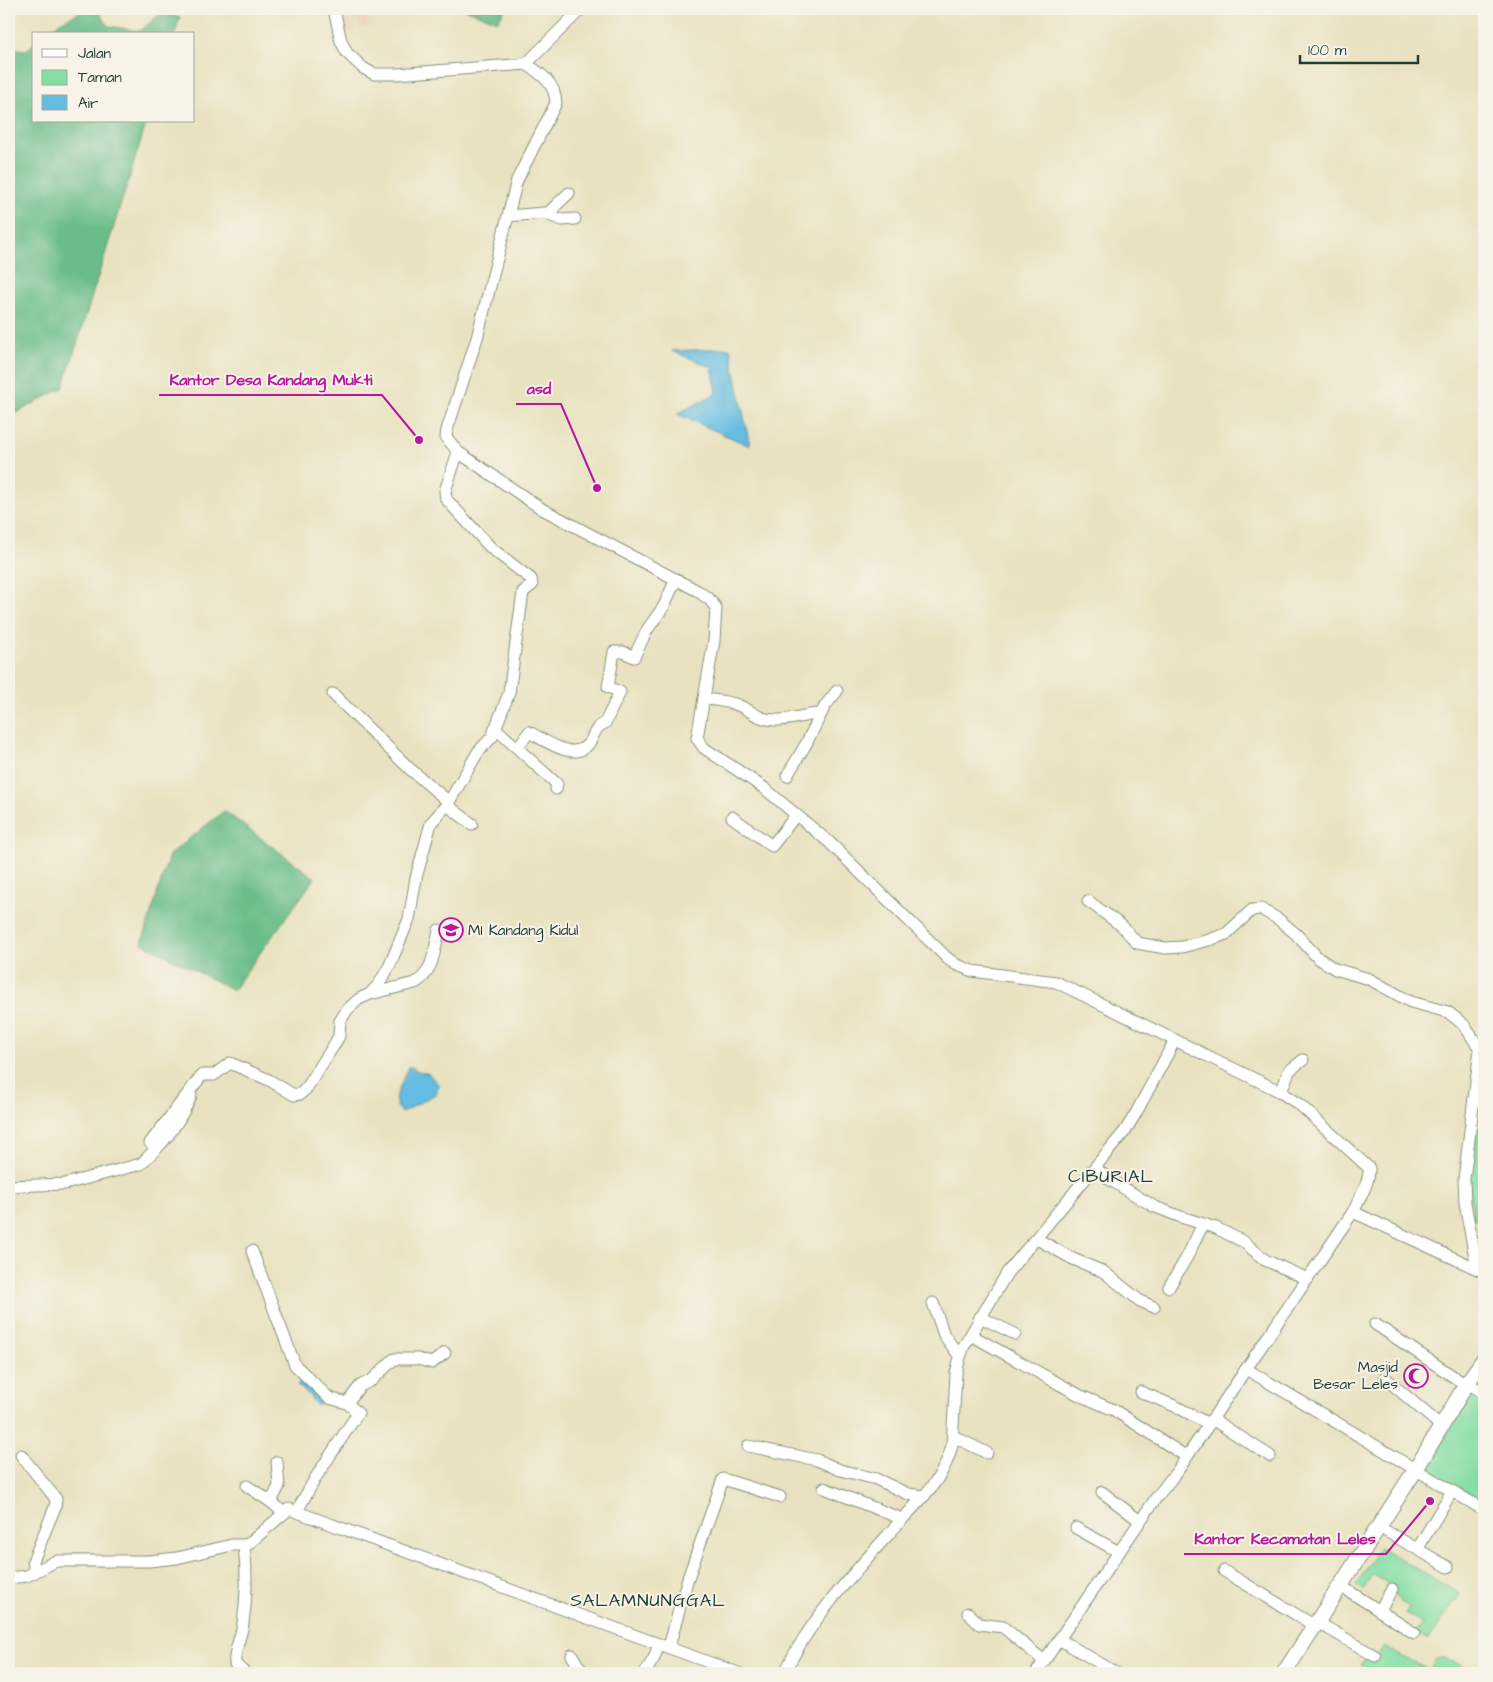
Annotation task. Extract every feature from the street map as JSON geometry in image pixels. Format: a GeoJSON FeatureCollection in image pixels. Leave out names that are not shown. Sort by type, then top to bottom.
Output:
{"type":"FeatureCollection","features":[{"type":"Feature","properties":{"kind":"main road"},"geometry":{"type":"LineString","coordinates":[[1284,1673],[1416,1469],[1484,1359]]}},
{"type":"Feature","properties":{"kind":"street"},"geometry":{"type":"LineString","coordinates":[[334,9],[341,41],[347,53],[363,68],[374,74],[397,74],[526,64],[539,72],[556,93],[556,103],[517,180],[477,338],[446,437],[458,452],[542,508],[698,591],[710,600],[716,608],[714,641],[697,738],[699,743],[764,788],[852,863],[955,964],[972,971],[1056,982],[1281,1092],[1300,1105],[1369,1168],[1370,1172],[1365,1186],[1352,1212],[1308,1279],[1187,1458],[1140,1521],[1036,1673]]}},
{"type":"Feature","properties":{"kind":"street"},"geometry":{"type":"LineString","coordinates":[[526,64],[580,9]]}},
{"type":"Feature","properties":{"kind":"street"},"geometry":{"type":"LineString","coordinates":[[548,213],[569,193]]}},
{"type":"Feature","properties":{"kind":"street"},"geometry":{"type":"LineString","coordinates":[[508,216],[548,213],[562,220],[576,218]]}},
{"type":"Feature","properties":{"kind":"street"},"geometry":{"type":"LineString","coordinates":[[370,994],[379,984],[389,967],[405,931],[416,878],[434,818],[448,804],[478,752],[492,737],[509,693],[523,592],[532,585],[531,579],[491,548],[446,499],[445,491],[458,452]]}},
{"type":"Feature","properties":{"kind":"street"},"geometry":{"type":"LineString","coordinates":[[518,747],[529,732],[566,750],[581,751],[587,747],[599,725],[606,722],[620,692],[608,687],[614,652],[624,652],[634,657],[647,630],[664,606],[676,579]]}},
{"type":"Feature","properties":{"kind":"street"},"geometry":{"type":"LineString","coordinates":[[787,776],[817,724],[820,714],[838,691]]}},
{"type":"Feature","properties":{"kind":"street"},"geometry":{"type":"LineString","coordinates":[[333,694],[410,769],[472,824]]}},
{"type":"Feature","properties":{"kind":"street"},"geometry":{"type":"LineString","coordinates":[[704,699],[734,704],[746,709],[758,718],[775,720],[820,714]]}},
{"type":"Feature","properties":{"kind":"street"},"geometry":{"type":"LineString","coordinates":[[495,728],[557,784],[556,788]]}},
{"type":"Feature","properties":{"kind":"street"},"geometry":{"type":"LineString","coordinates":[[732,817],[772,846],[796,815]]}},
{"type":"Feature","properties":{"kind":"street"},"geometry":{"type":"LineString","coordinates":[[1088,901],[1122,926],[1137,943],[1166,948],[1182,947],[1226,934],[1252,910],[1261,909],[1278,919],[1296,934],[1318,958],[1335,970],[1368,979],[1411,1002],[1448,1012],[1464,1024],[1482,1052],[1464,1179],[1465,1203],[1480,1270]]}},
{"type":"Feature","properties":{"kind":"street"},"geometry":{"type":"LineString","coordinates":[[9,1186],[65,1184],[141,1164],[157,1148],[150,1144],[202,1075],[214,1075],[230,1064],[269,1080],[294,1095],[300,1094],[306,1089],[334,1046],[339,1036],[340,1021],[359,999],[370,994],[421,980],[432,961],[439,930]]}},
{"type":"Feature","properties":{"kind":"street"},"geometry":{"type":"LineString","coordinates":[[785,1673],[810,1630],[822,1614],[902,1519],[924,1496],[944,1470],[949,1458],[953,1436],[956,1373],[960,1357],[980,1317],[1007,1273],[1037,1239],[1134,1118],[1175,1040]]}},
{"type":"Feature","properties":{"kind":"street"},"geometry":{"type":"LineString","coordinates":[[1281,1092],[1289,1071],[1303,1060]]}},
{"type":"Feature","properties":{"kind":"street"},"geometry":{"type":"LineString","coordinates":[[1095,1168],[1153,1206],[1216,1228],[1244,1242],[1265,1260],[1308,1279]]}},
{"type":"Feature","properties":{"kind":"street"},"geometry":{"type":"LineString","coordinates":[[1352,1212],[1480,1270]]}},
{"type":"Feature","properties":{"kind":"street"},"geometry":{"type":"LineString","coordinates":[[1169,1287],[1187,1257],[1203,1224]]}},
{"type":"Feature","properties":{"kind":"street"},"geometry":{"type":"LineString","coordinates":[[1037,1239],[1073,1259],[1104,1272],[1140,1301],[1154,1306]]}},
{"type":"Feature","properties":{"kind":"street"},"geometry":{"type":"LineString","coordinates":[[252,1251],[295,1365],[328,1398],[347,1403],[358,1415],[316,1477],[297,1511]]}},
{"type":"Feature","properties":{"kind":"street"},"geometry":{"type":"LineString","coordinates":[[933,1303],[944,1335],[960,1357]]}},
{"type":"Feature","properties":{"kind":"street"},"geometry":{"type":"LineString","coordinates":[[980,1317],[1015,1334]]}},
{"type":"Feature","properties":{"kind":"street"},"geometry":{"type":"LineString","coordinates":[[1375,1324],[1484,1393]]}},
{"type":"Feature","properties":{"kind":"street"},"geometry":{"type":"LineString","coordinates":[[971,1335],[1079,1395],[1114,1410],[1187,1458]]}},
{"type":"Feature","properties":{"kind":"street"},"geometry":{"type":"LineString","coordinates":[[347,1403],[360,1386],[372,1380],[394,1359],[418,1358],[432,1364],[445,1354]]}},
{"type":"Feature","properties":{"kind":"street"},"geometry":{"type":"LineString","coordinates":[[1246,1369],[1484,1510]]}},
{"type":"Feature","properties":{"kind":"street"},"geometry":{"type":"LineString","coordinates":[[1385,1378],[1441,1426]]}},
{"type":"Feature","properties":{"kind":"street"},"geometry":{"type":"LineString","coordinates":[[1141,1392],[1210,1422],[1270,1456]]}},
{"type":"Feature","properties":{"kind":"street"},"geometry":{"type":"LineString","coordinates":[[953,1436],[987,1453]]}},
{"type":"Feature","properties":{"kind":"street"},"geometry":{"type":"LineString","coordinates":[[748,1446],[817,1460],[840,1470],[876,1479],[908,1494],[924,1496]]}},
{"type":"Feature","properties":{"kind":"street"},"geometry":{"type":"LineString","coordinates":[[21,1455],[56,1499],[33,1560],[34,1571]]}},
{"type":"Feature","properties":{"kind":"street"},"geometry":{"type":"LineString","coordinates":[[271,1502],[279,1486],[277,1462]]}},
{"type":"Feature","properties":{"kind":"street"},"geometry":{"type":"LineString","coordinates":[[645,1673],[664,1645],[722,1479],[780,1497]]}},
{"type":"Feature","properties":{"kind":"street"},"geometry":{"type":"LineString","coordinates":[[247,1486],[283,1512]]}},
{"type":"Feature","properties":{"kind":"street"},"geometry":{"type":"LineString","coordinates":[[824,1488],[902,1519]]}},
{"type":"Feature","properties":{"kind":"street"},"geometry":{"type":"LineString","coordinates":[[1418,1548],[1452,1491]]}},
{"type":"Feature","properties":{"kind":"street"},"geometry":{"type":"LineString","coordinates":[[1102,1492],[1140,1521]]}},
{"type":"Feature","properties":{"kind":"street"},"geometry":{"type":"LineString","coordinates":[[9,1578],[27,1576],[56,1561],[149,1562],[177,1558],[232,1545],[244,1545],[251,1543],[283,1512],[289,1509],[738,1673]]}},
{"type":"Feature","properties":{"kind":"street"},"geometry":{"type":"LineString","coordinates":[[1379,1526],[1448,1567]]}},
{"type":"Feature","properties":{"kind":"street"},"geometry":{"type":"LineString","coordinates":[[1076,1528],[1119,1552]]}},
{"type":"Feature","properties":{"kind":"street"},"geometry":{"type":"LineString","coordinates":[[244,1545],[247,1577],[243,1622],[235,1658],[235,1664],[244,1673]]}},
{"type":"Feature","properties":{"kind":"street"},"geometry":{"type":"LineString","coordinates":[[1224,1571],[1375,1656]]}},
{"type":"Feature","properties":{"kind":"street"},"geometry":{"type":"LineString","coordinates":[[1341,1586],[1414,1633]]}},
{"type":"Feature","properties":{"kind":"street"},"geometry":{"type":"LineString","coordinates":[[1380,1610],[1392,1589]]}},
{"type":"Feature","properties":{"kind":"street"},"geometry":{"type":"LineString","coordinates":[[968,1613],[979,1624],[1004,1627],[1044,1661]]}},
{"type":"Feature","properties":{"kind":"street"},"geometry":{"type":"LineString","coordinates":[[1059,1639],[1116,1673]]}},
{"type":"Feature","properties":{"kind":"street"},"geometry":{"type":"LineString","coordinates":[[572,1656],[585,1673]]}},
{"type":"Feature","properties":{"kind":"shaded area"},"geometry":{"type":"Polygon","coordinates":[[[342,9],[362,9],[369,25],[361,29],[355,15],[347,19],[342,9]]]}},
{"type":"Feature","properties":{"kind":"shaded area"},"geometry":{"type":"Polygon","coordinates":[[[351,20],[355,31],[345,34],[341,23],[351,20]]]}},
{"type":"Feature","properties":{"kind":"green space"},"geometry":{"type":"Polygon","coordinates":[[[87,9],[97,9],[108,26],[140,31],[160,14],[180,17],[176,32],[48,32],[60,22],[87,9]]]}},
{"type":"Feature","properties":{"kind":"green space"},"geometry":{"type":"Polygon","coordinates":[[[464,9],[505,9],[498,21],[464,9]]]}},
{"type":"Feature","properties":{"kind":"green space"},"geometry":{"type":"Polygon","coordinates":[[[32,46],[32,122],[147,122],[63,388],[16,413],[9,412],[9,48],[26,50],[32,46]]]}},
{"type":"Feature","properties":{"kind":"green space"},"geometry":{"type":"Polygon","coordinates":[[[224,811],[315,878],[233,990],[142,943],[169,855],[224,811]]]}},
{"type":"Feature","properties":{"kind":"green space"},"geometry":{"type":"Polygon","coordinates":[[[1475,1126],[1484,1129],[1484,1221],[1473,1218],[1469,1172],[1475,1126]]]}},
{"type":"Feature","properties":{"kind":"green space"},"geometry":{"type":"Polygon","coordinates":[[[1474,1391],[1484,1397],[1484,1504],[1426,1469],[1474,1391]]]}},
{"type":"Feature","properties":{"kind":"green space"},"geometry":{"type":"Polygon","coordinates":[[[1380,1547],[1460,1594],[1428,1640],[1416,1633],[1422,1623],[1406,1613],[1409,1607],[1392,1594],[1396,1588],[1372,1574],[1363,1590],[1356,1585],[1380,1547]]]}},
{"type":"Feature","properties":{"kind":"green space"},"geometry":{"type":"Polygon","coordinates":[[[1383,1647],[1429,1670],[1435,1660],[1443,1658],[1481,1673],[1375,1673],[1361,1665],[1371,1652],[1377,1656],[1383,1647]]]}},
{"type":"Feature","properties":{"kind":"water"},"geometry":{"type":"Polygon","coordinates":[[[730,348],[750,446],[677,414],[717,393],[712,367],[672,351],[730,348]]]}},
{"type":"Feature","properties":{"kind":"water"},"geometry":{"type":"Polygon","coordinates":[[[408,1067],[429,1074],[438,1084],[437,1093],[401,1113],[395,1099],[408,1067]]]}},
{"type":"Feature","properties":{"kind":"water"},"geometry":{"type":"Polygon","coordinates":[[[304,1378],[324,1398],[317,1406],[308,1394],[297,1385],[304,1378]]]}},
{"type":"Feature","properties":{"kind":"place","name":"Kantor Desa Kandang Mukti"},"geometry":{"type":"Point","coordinates":[419,440]}},
{"type":"Feature","properties":{"kind":"place","name":"asd"},"geometry":{"type":"Point","coordinates":[597,488]}},
{"type":"Feature","properties":{"kind":"place","name":"MI Kandang Kidul"},"geometry":{"type":"Point","coordinates":[451,930]}},
{"type":"Feature","properties":{"kind":"place","name":"Masjid Besar Leles"},"geometry":{"type":"Point","coordinates":[1416,1376]}},
{"type":"Feature","properties":{"kind":"place","name":"Kantor Kecamatan Leles"},"geometry":{"type":"Point","coordinates":[1430,1501]}},
{"type":"Feature","properties":{"kind":"district","name":"CIBURIAL"},"geometry":{"type":"Point","coordinates":[1111,1176]}},
{"type":"Feature","properties":{"kind":"district","name":"SALAMNUNGGAL"},"geometry":{"type":"Point","coordinates":[648,1600]}}]}
